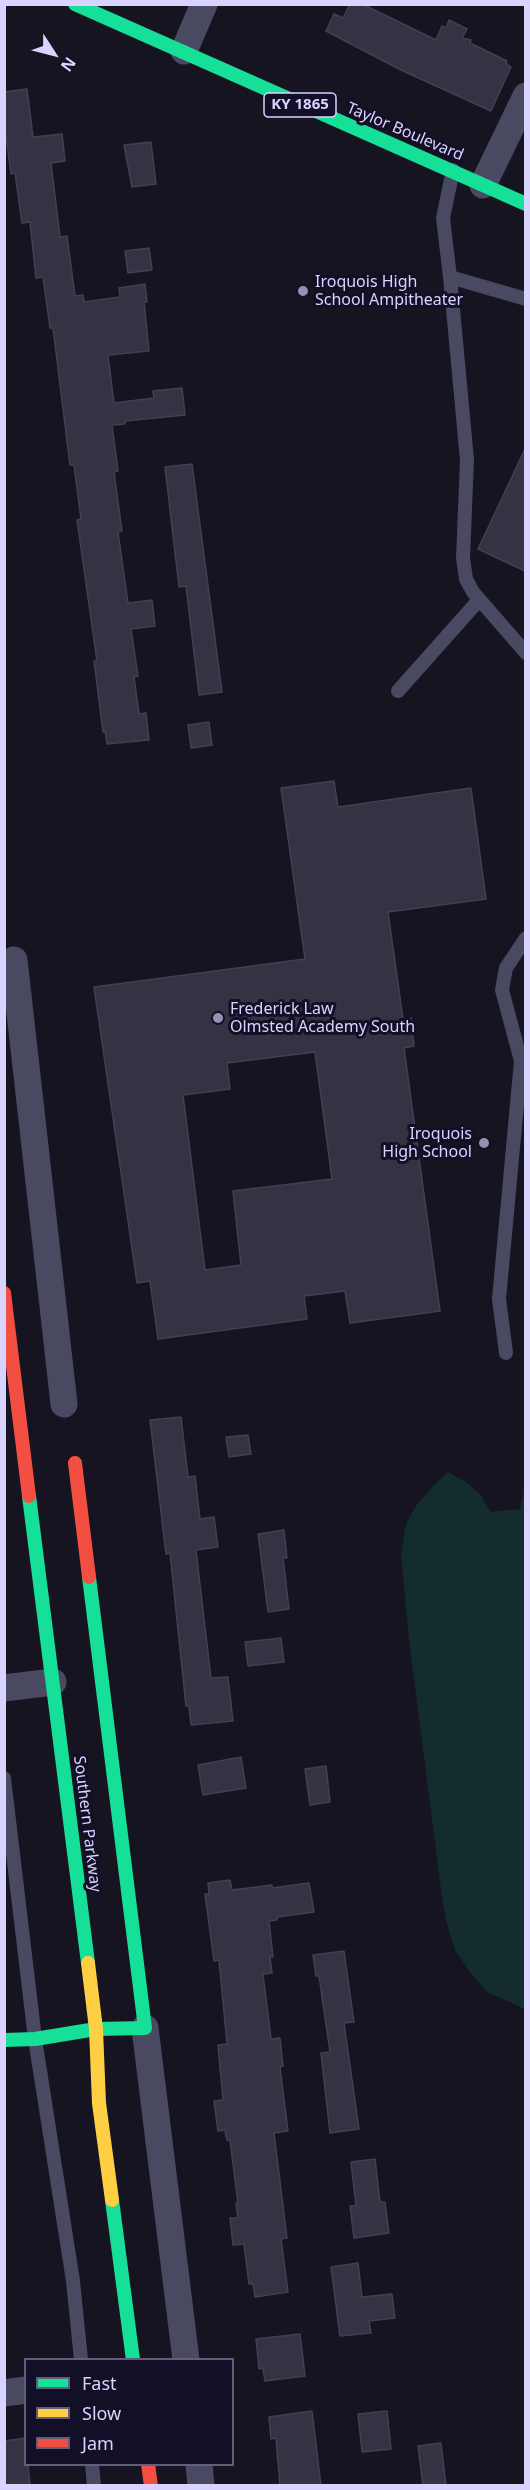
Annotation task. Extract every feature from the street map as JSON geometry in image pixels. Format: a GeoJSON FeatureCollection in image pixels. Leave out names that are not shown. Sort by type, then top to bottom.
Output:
{"type":"FeatureCollection","features":[{"type":"Feature","properties":{"kind":"main road","name":"Taylor Boulevard"},"geometry":{"type":"LineString","coordinates":[[75,4],[184,51],[371,137],[453,170],[525,204]]}},
{"type":"Feature","properties":{"kind":"main road","name":"Southern Parkway"},"geometry":{"type":"LineString","coordinates":[[4,1293],[96,2030],[99,2103],[133,2358]]}},
{"type":"Feature","properties":{"kind":"main road"},"geometry":{"type":"LineString","coordinates":[[4,2040],[35,2039],[96,2030],[145,2028],[75,1463]]}},
{"type":"Feature","properties":{"kind":"main road"},"geometry":{"type":"LineString","coordinates":[[148,2466],[151,2486]]}},
{"type":"Feature","properties":{"kind":"street"},"geometry":{"type":"LineString","coordinates":[[184,51],[204,4]]}},
{"type":"Feature","properties":{"kind":"street"},"geometry":{"type":"LineString","coordinates":[[483,184],[525,96]]}},
{"type":"Feature","properties":{"kind":"street"},"geometry":{"type":"LineString","coordinates":[[14,960],[64,1404]]}},
{"type":"Feature","properties":{"kind":"street"},"geometry":{"type":"LineString","coordinates":[[4,1688],[53,1682]]}},
{"type":"Feature","properties":{"kind":"street"},"geometry":{"type":"LineString","coordinates":[[145,2028],[186,2358]]}},
{"type":"Feature","properties":{"kind":"street"},"geometry":{"type":"LineString","coordinates":[[4,2393],[24,2390]]}},
{"type":"Feature","properties":{"kind":"street"},"geometry":{"type":"LineString","coordinates":[[199,2466],[201,2486]]}},
{"type":"Feature","properties":{"kind":"lane"},"geometry":{"type":"LineString","coordinates":[[453,170],[443,218],[467,460],[463,558],[466,579],[479,600],[525,653]]}},
{"type":"Feature","properties":{"kind":"lane"},"geometry":{"type":"LineString","coordinates":[[450,277],[525,299]]}},
{"type":"Feature","properties":{"kind":"lane"},"geometry":{"type":"LineString","coordinates":[[398,691],[479,600]]}},
{"type":"Feature","properties":{"kind":"lane"},"geometry":{"type":"LineString","coordinates":[[506,1353],[499,1299],[521,1061],[502,990],[506,968],[525,938]]}},
{"type":"Feature","properties":{"kind":"lane"},"geometry":{"type":"LineString","coordinates":[[4,1778],[35,2039],[73,2282],[81,2358]]}},
{"type":"Feature","properties":{"kind":"lane"},"geometry":{"type":"LineString","coordinates":[[92,2466],[94,2486]]}},
{"type":"Feature","properties":{"kind":"green space"},"geometry":{"type":"Polygon","coordinates":[[[448,1472],[466,1482],[481,1495],[490,1512],[520,1509],[525,1486],[525,2009],[487,1992],[470,1972],[455,1950],[442,1897],[409,1640],[401,1555],[406,1524],[415,1507],[448,1472]]]}},
{"type":"Feature","properties":{"kind":"building"},"geometry":{"type":"Polygon","coordinates":[[[350,4],[362,4],[436,40],[442,26],[446,28],[449,20],[467,29],[462,38],[471,40],[470,43],[507,61],[506,64],[511,67],[491,111],[401,70],[326,31],[334,14],[343,18],[350,4]]]}},
{"type":"Feature","properties":{"kind":"building"},"geometry":{"type":"Polygon","coordinates":[[[27,89],[33,137],[62,134],[65,161],[51,163],[60,237],[67,236],[75,296],[83,295],[84,302],[120,297],[119,288],[145,284],[147,302],[144,302],[149,351],[108,355],[114,403],[154,398],[153,391],[182,388],[185,415],[125,421],[125,424],[112,425],[118,471],[114,472],[122,531],[118,532],[128,603],[152,600],[155,626],[131,629],[138,676],[134,677],[139,714],[146,713],[149,740],[107,744],[105,731],[103,732],[94,661],[97,661],[77,520],[81,519],[74,465],[70,465],[53,328],[50,328],[43,277],[36,278],[30,222],[22,223],[15,173],[11,174],[4,120],[4,92],[27,89]]]}},
{"type":"Feature","properties":{"kind":"building"},"geometry":{"type":"Polygon","coordinates":[[[151,142],[156,184],[132,187],[124,145],[151,142]]]}},
{"type":"Feature","properties":{"kind":"building"},"geometry":{"type":"Polygon","coordinates":[[[149,248],[152,270],[128,273],[125,251],[149,248]]]}},
{"type":"Feature","properties":{"kind":"building"},"geometry":{"type":"Polygon","coordinates":[[[525,449],[525,571],[478,549],[525,449]]]}},
{"type":"Feature","properties":{"kind":"building"},"geometry":{"type":"Polygon","coordinates":[[[192,464],[222,692],[199,695],[186,586],[179,587],[165,467],[192,464]]]}},
{"type":"Feature","properties":{"kind":"building"},"geometry":{"type":"Polygon","coordinates":[[[209,722],[212,745],[191,748],[188,725],[209,722]]]}},
{"type":"Feature","properties":{"kind":"building"},"geometry":{"type":"Polygon","coordinates":[[[334,781],[338,807],[471,788],[486,899],[388,912],[403,1019],[411,1018],[414,1046],[404,1048],[440,1311],[350,1323],[345,1291],[304,1296],[307,1319],[158,1339],[150,1281],[137,1283],[94,987],[305,959],[281,788],[334,781]],[[315,1052],[227,1063],[230,1089],[183,1095],[205,1270],[241,1265],[233,1191],[332,1179],[315,1052]]]}},
{"type":"Feature","properties":{"kind":"building"},"geometry":{"type":"Polygon","coordinates":[[[181,1417],[188,1477],[195,1476],[200,1519],[214,1517],[218,1547],[196,1550],[211,1678],[228,1677],[233,1721],[191,1725],[189,1706],[186,1706],[170,1553],[166,1554],[150,1420],[181,1417]]]}},
{"type":"Feature","properties":{"kind":"building"},"geometry":{"type":"Polygon","coordinates":[[[248,1435],[251,1454],[229,1457],[226,1437],[248,1435]]]}},
{"type":"Feature","properties":{"kind":"building"},"geometry":{"type":"Polygon","coordinates":[[[284,1530],[287,1558],[283,1558],[289,1609],[268,1612],[258,1534],[284,1530]]]}},
{"type":"Feature","properties":{"kind":"building"},"geometry":{"type":"Polygon","coordinates":[[[281,1638],[284,1662],[248,1666],[245,1642],[281,1638]]]}},
{"type":"Feature","properties":{"kind":"building"},"geometry":{"type":"Polygon","coordinates":[[[241,1757],[246,1788],[203,1795],[198,1765],[241,1757]]]}},
{"type":"Feature","properties":{"kind":"building"},"geometry":{"type":"Polygon","coordinates":[[[326,1766],[330,1802],[310,1805],[305,1769],[326,1766]]]}},
{"type":"Feature","properties":{"kind":"building"},"geometry":{"type":"Polygon","coordinates":[[[230,1880],[232,1890],[309,1883],[314,1912],[277,1917],[277,1920],[269,1921],[273,1957],[270,1957],[272,1973],[263,1974],[271,2039],[280,2038],[283,2066],[280,2067],[288,2131],[274,2133],[287,2238],[281,2239],[288,2292],[255,2297],[253,2284],[249,2284],[244,2244],[233,2245],[230,2218],[238,2218],[236,2203],[238,2203],[230,2140],[227,2140],[225,2130],[218,2131],[214,2101],[223,2100],[218,2045],[227,2044],[219,1960],[214,1961],[205,1894],[209,1894],[208,1883],[230,1880]]]}},
{"type":"Feature","properties":{"kind":"building"},"geometry":{"type":"Polygon","coordinates":[[[344,1951],[354,2022],[344,2023],[359,2129],[330,2133],[321,2053],[330,2052],[319,1976],[316,1976],[313,1955],[344,1951]]]}},
{"type":"Feature","properties":{"kind":"building"},"geometry":{"type":"Polygon","coordinates":[[[375,2159],[380,2202],[385,2202],[389,2233],[354,2238],[350,2206],[356,2206],[351,2162],[375,2159]]]}},
{"type":"Feature","properties":{"kind":"building"},"geometry":{"type":"Polygon","coordinates":[[[358,2263],[362,2297],[392,2294],[395,2318],[369,2321],[371,2333],[340,2336],[331,2267],[358,2263]]]}},
{"type":"Feature","properties":{"kind":"building"},"geometry":{"type":"Polygon","coordinates":[[[300,2334],[305,2376],[265,2381],[263,2368],[259,2369],[256,2339],[300,2334]]]}},
{"type":"Feature","properties":{"kind":"building"},"geometry":{"type":"Polygon","coordinates":[[[312,2411],[321,2486],[280,2486],[276,2438],[271,2439],[269,2417],[312,2411]]]}},
{"type":"Feature","properties":{"kind":"building"},"geometry":{"type":"Polygon","coordinates":[[[387,2411],[391,2449],[362,2452],[358,2414],[387,2411]]]}},
{"type":"Feature","properties":{"kind":"building"},"geometry":{"type":"Polygon","coordinates":[[[24,2438],[24,2466],[28,2466],[30,2486],[4,2486],[4,2441],[24,2438]]]}},
{"type":"Feature","properties":{"kind":"building"},"geometry":{"type":"Polygon","coordinates":[[[441,2443],[446,2486],[423,2486],[418,2446],[441,2443]]]}},
{"type":"Feature","properties":{"kind":"traffic: fast"},"geometry":{"type":"LineString","coordinates":[[75,4],[526,204]]}},
{"type":"Feature","properties":{"kind":"traffic: fast"},"geometry":{"type":"LineString","coordinates":[[29,1496],[88,1963]]}},
{"type":"Feature","properties":{"kind":"traffic: fast"},"geometry":{"type":"LineString","coordinates":[[4,2040],[35,2039],[96,2029],[145,2028],[89,1577]]}},
{"type":"Feature","properties":{"kind":"traffic: fast"},"geometry":{"type":"LineString","coordinates":[[112,2200],[133,2358]]}},
{"type":"Feature","properties":{"kind":"traffic: slow"},"geometry":{"type":"LineString","coordinates":[[88,1963],[96,2029],[99,2103],[112,2200]]}},
{"type":"Feature","properties":{"kind":"traffic: jam"},"geometry":{"type":"LineString","coordinates":[[4,1293],[29,1496]]}},
{"type":"Feature","properties":{"kind":"traffic: jam"},"geometry":{"type":"LineString","coordinates":[[75,1463],[89,1577]]}},
{"type":"Feature","properties":{"kind":"traffic: jam"},"geometry":{"type":"LineString","coordinates":[[148,2466],[151,2486]]}},
{"type":"Feature","properties":{"kind":"place","name":"Iroquois High School Ampitheater"},"geometry":{"type":"Point","coordinates":[303,291]}},
{"type":"Feature","properties":{"kind":"place","name":"Frederick Law Olmsted Academy South"},"geometry":{"type":"Point","coordinates":[218,1018]}},
{"type":"Feature","properties":{"kind":"place","name":"Iroquois High School"},"geometry":{"type":"Point","coordinates":[484,1143]}}]}
